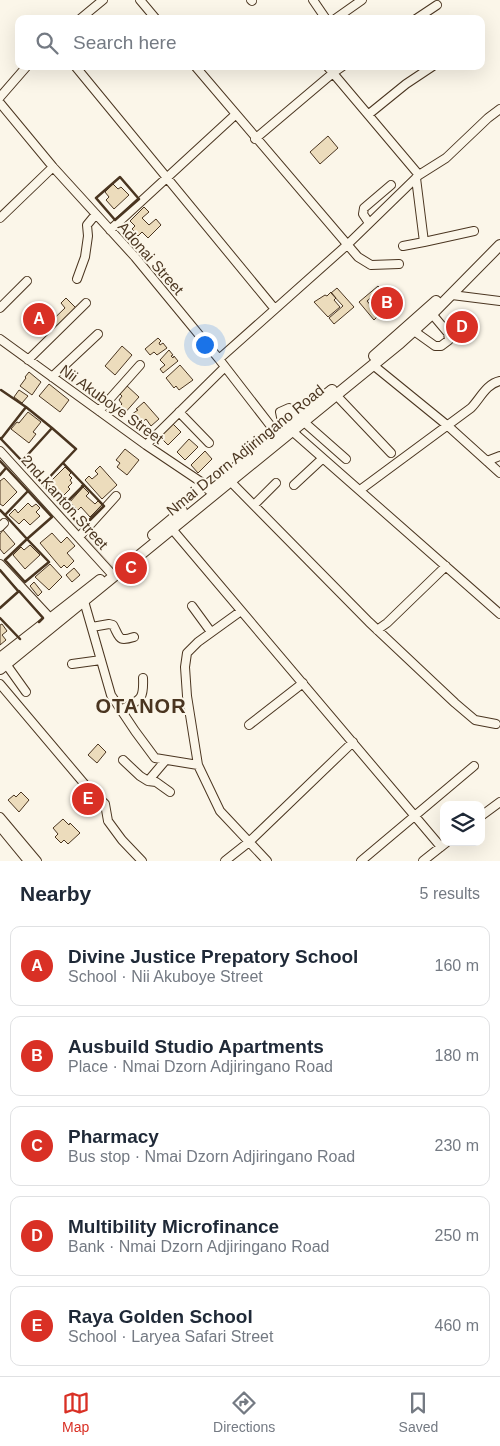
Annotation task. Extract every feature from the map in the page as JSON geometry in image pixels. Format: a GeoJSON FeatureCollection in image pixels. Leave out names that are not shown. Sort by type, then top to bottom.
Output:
{"type":"FeatureCollection","features":[{"type":"Feature","properties":{"kind":"main road","name":"Nmai Dzorn Adjiringano Road"},"geometry":{"type":"LineString","coordinates":[[2,664],[50,619],[110,572],[210,488],[244,465],[301,419],[427,309],[500,236]]}},
{"type":"Feature","properties":{"kind":"main road","name":"Nmai Dzorn Adjiringano Road"},"geometry":{"type":"LineString","coordinates":[[301,419],[336,395],[414,330],[452,295],[500,245]]}},
{"type":"Feature","properties":{"kind":"main road","name":"Nmai Dzorn Adjiringano Road"},"geometry":{"type":"LineString","coordinates":[[2,664],[84,601],[230,481],[277,434],[290,428]]}},
{"type":"Feature","properties":{"kind":"street"},"geometry":{"type":"LineString","coordinates":[[85,15],[102,0]]}},
{"type":"Feature","properties":{"kind":"street"},"geometry":{"type":"LineString","coordinates":[[140,0],[153,15]]}},
{"type":"Feature","properties":{"kind":"street"},"geometry":{"type":"LineString","coordinates":[[313,0],[323,15]]}},
{"type":"Feature","properties":{"kind":"street"},"geometry":{"type":"LineString","coordinates":[[341,15],[362,0]]}},
{"type":"Feature","properties":{"kind":"street"},"geometry":{"type":"LineString","coordinates":[[422,15],[437,5]]}},
{"type":"Feature","properties":{"kind":"street"},"geometry":{"type":"LineString","coordinates":[[0,97],[24,70]]}},
{"type":"Feature","properties":{"kind":"street"},"geometry":{"type":"LineString","coordinates":[[79,70],[274,308]]}},
{"type":"Feature","properties":{"kind":"street"},"geometry":{"type":"LineString","coordinates":[[198,70],[358,258],[371,265],[399,264]]}},
{"type":"Feature","properties":{"kind":"street"},"geometry":{"type":"LineString","coordinates":[[255,139],[330,70],[369,114],[417,177],[424,242]]}},
{"type":"Feature","properties":{"kind":"street"},"geometry":{"type":"LineString","coordinates":[[369,114],[406,84],[427,70]]}},
{"type":"Feature","properties":{"kind":"street","name":"Adonai Street"},"geometry":{"type":"LineString","coordinates":[[0,103],[53,168],[110,230],[225,367],[277,434]]}},
{"type":"Feature","properties":{"kind":"street"},"geometry":{"type":"LineString","coordinates":[[218,359],[347,245],[417,177],[446,158],[500,109]]}},
{"type":"Feature","properties":{"kind":"street"},"geometry":{"type":"LineString","coordinates":[[110,230],[235,115]]}},
{"type":"Feature","properties":{"kind":"street"},"geometry":{"type":"LineString","coordinates":[[0,218],[53,168]]}},
{"type":"Feature","properties":{"kind":"street"},"geometry":{"type":"LineString","coordinates":[[369,223],[363,214],[364,208],[391,185]]}},
{"type":"Feature","properties":{"kind":"street"},"geometry":{"type":"LineString","coordinates":[[77,279],[85,257],[87,225],[96,214]]}},
{"type":"Feature","properties":{"kind":"street"},"geometry":{"type":"LineString","coordinates":[[403,246],[474,231]]}},
{"type":"Feature","properties":{"kind":"street"},"geometry":{"type":"LineString","coordinates":[[0,308],[27,281]]}},
{"type":"Feature","properties":{"kind":"street"},"geometry":{"type":"LineString","coordinates":[[452,295],[500,301]]}},
{"type":"Feature","properties":{"kind":"street"},"geometry":{"type":"LineString","coordinates":[[28,360],[86,303]]}},
{"type":"Feature","properties":{"kind":"street"},"geometry":{"type":"LineString","coordinates":[[414,330],[435,346],[442,346],[449,340],[448,333],[432,314]]}},
{"type":"Feature","properties":{"kind":"street"},"geometry":{"type":"LineString","coordinates":[[52,378],[98,334]]}},
{"type":"Feature","properties":{"kind":"street","name":"Nii Akuboye Street"},"geometry":{"type":"LineString","coordinates":[[0,339],[146,445],[210,488]]}},
{"type":"Feature","properties":{"kind":"street"},"geometry":{"type":"LineString","coordinates":[[99,410],[140,365]]}},
{"type":"Feature","properties":{"kind":"street"},"geometry":{"type":"LineString","coordinates":[[373,365],[448,426],[500,473]]}},
{"type":"Feature","properties":{"kind":"street"},"geometry":{"type":"LineString","coordinates":[[146,445],[225,367]]}},
{"type":"Feature","properties":{"kind":"street"},"geometry":{"type":"LineString","coordinates":[[360,490],[448,426],[476,404],[482,393],[500,381]]}},
{"type":"Feature","properties":{"kind":"street"},"geometry":{"type":"LineString","coordinates":[[336,395],[391,453]]}},
{"type":"Feature","properties":{"kind":"street"},"geometry":{"type":"LineString","coordinates":[[346,459],[289,408],[283,409],[280,412],[280,415],[290,428],[322,459],[360,490],[500,614]]}},
{"type":"Feature","properties":{"kind":"street"},"geometry":{"type":"LineString","coordinates":[[179,412],[209,443]]}},
{"type":"Feature","properties":{"kind":"street","name":"2nd Kanton Street"},"geometry":{"type":"LineString","coordinates":[[0,451],[110,572]]}},
{"type":"Feature","properties":{"kind":"street"},"geometry":{"type":"LineString","coordinates":[[487,461],[500,456]]}},
{"type":"Feature","properties":{"kind":"street"},"geometry":{"type":"LineString","coordinates":[[294,486],[322,459]]}},
{"type":"Feature","properties":{"kind":"street"},"geometry":{"type":"LineString","coordinates":[[230,481],[377,630],[455,703],[476,720],[496,724]]}},
{"type":"Feature","properties":{"kind":"street"},"geometry":{"type":"LineString","coordinates":[[254,504],[276,483]]}},
{"type":"Feature","properties":{"kind":"street"},"geometry":{"type":"LineString","coordinates":[[79,537],[116,496]]}},
{"type":"Feature","properties":{"kind":"street"},"geometry":{"type":"LineString","coordinates":[[172,529],[416,816],[440,840]]}},
{"type":"Feature","properties":{"kind":"street"},"geometry":{"type":"LineString","coordinates":[[0,564],[50,619]]}},
{"type":"Feature","properties":{"kind":"street"},"geometry":{"type":"LineString","coordinates":[[377,630],[387,623],[446,566]]}},
{"type":"Feature","properties":{"kind":"street"},"geometry":{"type":"LineString","coordinates":[[84,601],[111,695],[152,755],[159,760],[198,765]]}},
{"type":"Feature","properties":{"kind":"street"},"geometry":{"type":"LineString","coordinates":[[192,606],[211,632]]}},
{"type":"Feature","properties":{"kind":"street"},"geometry":{"type":"LineString","coordinates":[[241,611],[211,632],[187,653],[185,667],[187,696],[198,765],[220,811],[267,861]]}},
{"type":"Feature","properties":{"kind":"street"},"geometry":{"type":"LineString","coordinates":[[92,627],[113,625],[121,640],[134,638]]}},
{"type":"Feature","properties":{"kind":"street"},"geometry":{"type":"LineString","coordinates":[[72,664],[101,660]]}},
{"type":"Feature","properties":{"kind":"street"},"geometry":{"type":"LineString","coordinates":[[2,664],[26,692]]}},
{"type":"Feature","properties":{"kind":"street"},"geometry":{"type":"LineString","coordinates":[[121,710],[142,697],[142,678]]}},
{"type":"Feature","properties":{"kind":"street"},"geometry":{"type":"LineString","coordinates":[[249,725],[303,683]]}},
{"type":"Feature","properties":{"kind":"street"},"geometry":{"type":"LineString","coordinates":[[0,684],[87,787],[105,804],[108,821],[117,834],[142,861]]}},
{"type":"Feature","properties":{"kind":"street"},"geometry":{"type":"LineString","coordinates":[[225,861],[249,842],[353,742]]}},
{"type":"Feature","properties":{"kind":"street"},"geometry":{"type":"LineString","coordinates":[[123,760],[140,776],[148,781],[156,782],[170,792]]}},
{"type":"Feature","properties":{"kind":"street"},"geometry":{"type":"LineString","coordinates":[[148,781],[165,761]]}},
{"type":"Feature","properties":{"kind":"street"},"geometry":{"type":"LineString","coordinates":[[361,861],[474,766]]}},
{"type":"Feature","properties":{"kind":"street"},"geometry":{"type":"LineString","coordinates":[[485,813],[500,802]]}},
{"type":"Feature","properties":{"kind":"street"},"geometry":{"type":"LineString","coordinates":[[0,817],[37,861]]}},
{"type":"Feature","properties":{"kind":"street"},"geometry":{"type":"LineString","coordinates":[[0,827],[28,861]]}},
{"type":"Feature","properties":{"kind":"street"},"geometry":{"type":"LineString","coordinates":[[424,861],[442,846]]}},
{"type":"Feature","properties":{"kind":"building"},"geometry":{"type":"Polygon","coordinates":[[[328,136],[338,148],[320,164],[310,152],[328,136]]]}},
{"type":"Feature","properties":{"kind":"building"},"geometry":{"type":"Polygon","coordinates":[[[113,184],[118,189],[121,187],[129,195],[114,209],[106,200],[109,197],[105,192],[113,184]]]}},
{"type":"Feature","properties":{"kind":"building"},"geometry":{"type":"Polygon","coordinates":[[[144,207],[149,212],[142,218],[149,225],[156,219],[161,225],[148,238],[142,232],[138,236],[132,229],[135,226],[130,221],[144,207]]]}},
{"type":"Feature","properties":{"kind":"building"},"geometry":{"type":"Polygon","coordinates":[[[378,286],[393,304],[387,309],[374,295],[367,301],[379,315],[374,320],[359,302],[378,286]]]}},
{"type":"Feature","properties":{"kind":"building"},"geometry":{"type":"Polygon","coordinates":[[[337,288],[354,307],[334,324],[329,318],[343,306],[331,293],[337,288]]]}},
{"type":"Feature","properties":{"kind":"building"},"geometry":{"type":"Polygon","coordinates":[[[331,292],[336,298],[334,300],[340,307],[328,317],[314,302],[331,292]]]}},
{"type":"Feature","properties":{"kind":"building"},"geometry":{"type":"Polygon","coordinates":[[[66,298],[77,309],[47,337],[41,331],[65,308],[61,303],[66,298]]]}},
{"type":"Feature","properties":{"kind":"building"},"geometry":{"type":"Polygon","coordinates":[[[158,338],[161,341],[160,345],[163,343],[167,348],[157,355],[154,352],[150,355],[145,349],[158,338]]]}},
{"type":"Feature","properties":{"kind":"building"},"geometry":{"type":"Polygon","coordinates":[[[122,346],[132,355],[115,375],[105,366],[122,346]]]}},
{"type":"Feature","properties":{"kind":"building"},"geometry":{"type":"Polygon","coordinates":[[[169,350],[173,355],[171,356],[173,358],[174,356],[178,361],[163,373],[160,369],[165,365],[160,360],[169,350]]]}},
{"type":"Feature","properties":{"kind":"building"},"geometry":{"type":"Polygon","coordinates":[[[180,365],[193,380],[179,390],[176,386],[174,388],[166,378],[180,365]]]}},
{"type":"Feature","properties":{"kind":"building"},"geometry":{"type":"Polygon","coordinates":[[[29,372],[41,382],[32,395],[20,386],[29,372]]]}},
{"type":"Feature","properties":{"kind":"building"},"geometry":{"type":"Polygon","coordinates":[[[49,384],[69,400],[60,412],[39,396],[49,384]]]}},
{"type":"Feature","properties":{"kind":"building"},"geometry":{"type":"Polygon","coordinates":[[[126,385],[139,397],[123,415],[117,409],[122,404],[119,400],[122,396],[119,393],[126,385]]]}},
{"type":"Feature","properties":{"kind":"building"},"geometry":{"type":"Polygon","coordinates":[[[19,390],[28,396],[22,403],[14,397],[19,390]]]}},
{"type":"Feature","properties":{"kind":"building"},"geometry":{"type":"Polygon","coordinates":[[[144,402],[159,419],[151,426],[146,419],[139,425],[132,414],[144,402]]]}},
{"type":"Feature","properties":{"kind":"building"},"geometry":{"type":"Polygon","coordinates":[[[28,412],[41,422],[33,432],[36,434],[29,443],[11,429],[28,412]]]}},
{"type":"Feature","properties":{"kind":"building"},"geometry":{"type":"Polygon","coordinates":[[[173,424],[181,432],[168,445],[160,437],[173,424]]]}},
{"type":"Feature","properties":{"kind":"building"},"geometry":{"type":"Polygon","coordinates":[[[189,439],[198,447],[185,460],[177,452],[189,439]]]}},
{"type":"Feature","properties":{"kind":"building"},"geometry":{"type":"Polygon","coordinates":[[[125,449],[139,460],[127,475],[117,467],[120,463],[116,460],[125,449]]]}},
{"type":"Feature","properties":{"kind":"building"},"geometry":{"type":"Polygon","coordinates":[[[205,451],[212,459],[198,473],[191,465],[205,451]]]}},
{"type":"Feature","properties":{"kind":"building"},"geometry":{"type":"Polygon","coordinates":[[[100,466],[117,485],[102,499],[85,480],[89,476],[92,479],[98,474],[95,471],[100,466]]]}},
{"type":"Feature","properties":{"kind":"building"},"geometry":{"type":"Polygon","coordinates":[[[65,467],[71,473],[69,475],[72,478],[70,480],[72,483],[68,487],[70,489],[61,498],[48,484],[65,467]]]}},
{"type":"Feature","properties":{"kind":"building"},"geometry":{"type":"Polygon","coordinates":[[[4,478],[17,492],[3,506],[0,504],[0,481],[4,478]]]}},
{"type":"Feature","properties":{"kind":"building"},"geometry":{"type":"Polygon","coordinates":[[[83,487],[89,493],[86,496],[95,504],[98,501],[102,505],[90,517],[81,507],[78,510],[70,502],[83,487]]]}},
{"type":"Feature","properties":{"kind":"building"},"geometry":{"type":"Polygon","coordinates":[[[28,503],[32,507],[36,504],[40,508],[36,512],[40,516],[30,525],[24,519],[19,524],[9,515],[15,509],[18,513],[28,503]]]}},
{"type":"Feature","properties":{"kind":"building"},"geometry":{"type":"Polygon","coordinates":[[[3,530],[15,544],[4,554],[0,549],[0,534],[3,530]]]}},
{"type":"Feature","properties":{"kind":"building"},"geometry":{"type":"Polygon","coordinates":[[[52,533],[61,543],[67,537],[75,546],[67,553],[74,561],[67,568],[64,565],[61,568],[40,543],[52,533]]]}},
{"type":"Feature","properties":{"kind":"building"},"geometry":{"type":"Polygon","coordinates":[[[30,545],[40,555],[25,569],[13,555],[21,547],[24,550],[30,545]]]}},
{"type":"Feature","properties":{"kind":"building"},"geometry":{"type":"Polygon","coordinates":[[[50,564],[62,577],[49,590],[35,577],[50,564]]]}},
{"type":"Feature","properties":{"kind":"building"},"geometry":{"type":"Polygon","coordinates":[[[74,568],[80,575],[72,582],[66,575],[74,568]]]}},
{"type":"Feature","properties":{"kind":"building"},"geometry":{"type":"Polygon","coordinates":[[[34,582],[42,592],[38,596],[30,586],[34,582]]]}},
{"type":"Feature","properties":{"kind":"building"},"geometry":{"type":"Polygon","coordinates":[[[2,624],[7,631],[2,635],[6,640],[0,645],[0,625],[2,624]]]}},
{"type":"Feature","properties":{"kind":"building"},"geometry":{"type":"Polygon","coordinates":[[[98,744],[106,752],[97,763],[88,755],[98,744]]]}},
{"type":"Feature","properties":{"kind":"building"},"geometry":{"type":"Polygon","coordinates":[[[21,792],[29,800],[19,812],[8,800],[14,795],[16,797],[21,792]]]}},
{"type":"Feature","properties":{"kind":"building"},"geometry":{"type":"Polygon","coordinates":[[[63,819],[80,833],[68,844],[64,840],[61,843],[55,837],[58,834],[53,828],[63,819]]]}},
{"type":"Feature","properties":{"kind":"waterway"},"geometry":{"type":"LineString","coordinates":[[0,457],[22,481]]}},
{"type":"Feature","properties":{"kind":"waterway"},"geometry":{"type":"LineString","coordinates":[[26,474],[80,532]]}},
{"type":"Feature","properties":{"kind":"waterway"},"geometry":{"type":"LineString","coordinates":[[84,536],[113,568]]}},
{"type":"Feature","properties":{"kind":"wall"},"geometry":{"type":"LineString","coordinates":[[120,177],[139,199],[115,220],[96,198],[120,177]]}},
{"type":"Feature","properties":{"kind":"wall"},"geometry":{"type":"LineString","coordinates":[[0,438],[26,407],[1,390]]}},
{"type":"Feature","properties":{"kind":"wall"},"geometry":{"type":"LineString","coordinates":[[1,439],[22,461],[52,428],[26,407]]}},
{"type":"Feature","properties":{"kind":"wall"},"geometry":{"type":"LineString","coordinates":[[22,461],[43,484],[76,449],[52,428]]}},
{"type":"Feature","properties":{"kind":"wall"},"geometry":{"type":"LineString","coordinates":[[0,461],[28,491],[5,515],[0,510]]}},
{"type":"Feature","properties":{"kind":"wall"},"geometry":{"type":"LineString","coordinates":[[63,463],[84,485],[82,486]]}},
{"type":"Feature","properties":{"kind":"wall"},"geometry":{"type":"LineString","coordinates":[[0,475],[6,468]]}},
{"type":"Feature","properties":{"kind":"wall"},"geometry":{"type":"LineString","coordinates":[[43,484],[63,506]]}},
{"type":"Feature","properties":{"kind":"wall"},"geometry":{"type":"LineString","coordinates":[[84,485],[104,506],[82,528],[63,506],[84,485]]}},
{"type":"Feature","properties":{"kind":"wall"},"geometry":{"type":"LineString","coordinates":[[5,515],[27,539],[52,517],[28,491]]}},
{"type":"Feature","properties":{"kind":"wall"},"geometry":{"type":"LineString","coordinates":[[27,539],[49,562],[25,582],[5,560],[27,539]]}},
{"type":"Feature","properties":{"kind":"wall"},"geometry":{"type":"LineString","coordinates":[[0,570],[18,591]]}},
{"type":"Feature","properties":{"kind":"wall"},"geometry":{"type":"LineString","coordinates":[[0,608],[19,591],[43,618],[39,622]]}},
{"type":"Feature","properties":{"kind":"wall"},"geometry":{"type":"LineString","coordinates":[[0,618],[20,639]]}},
{"type":"Feature","properties":{"kind":"place","name":"Ausbuild Studio Apartments"},"geometry":{"type":"Point","coordinates":[387,303]}},
{"type":"Feature","properties":{"kind":"place","name":"Divine Justice Prepatory School"},"geometry":{"type":"Point","coordinates":[39,319]}},
{"type":"Feature","properties":{"kind":"place","name":"Multibility Microfinance"},"geometry":{"type":"Point","coordinates":[462,327]}},
{"type":"Feature","properties":{"kind":"place","name":"Pharmacy"},"geometry":{"type":"Point","coordinates":[131,568]}},
{"type":"Feature","properties":{"kind":"place","name":"Raya Golden School"},"geometry":{"type":"Point","coordinates":[88,799]}},
{"type":"Feature","properties":{"kind":"district","name":"OTANOR"},"geometry":{"type":"Point","coordinates":[141,706]}}]}
